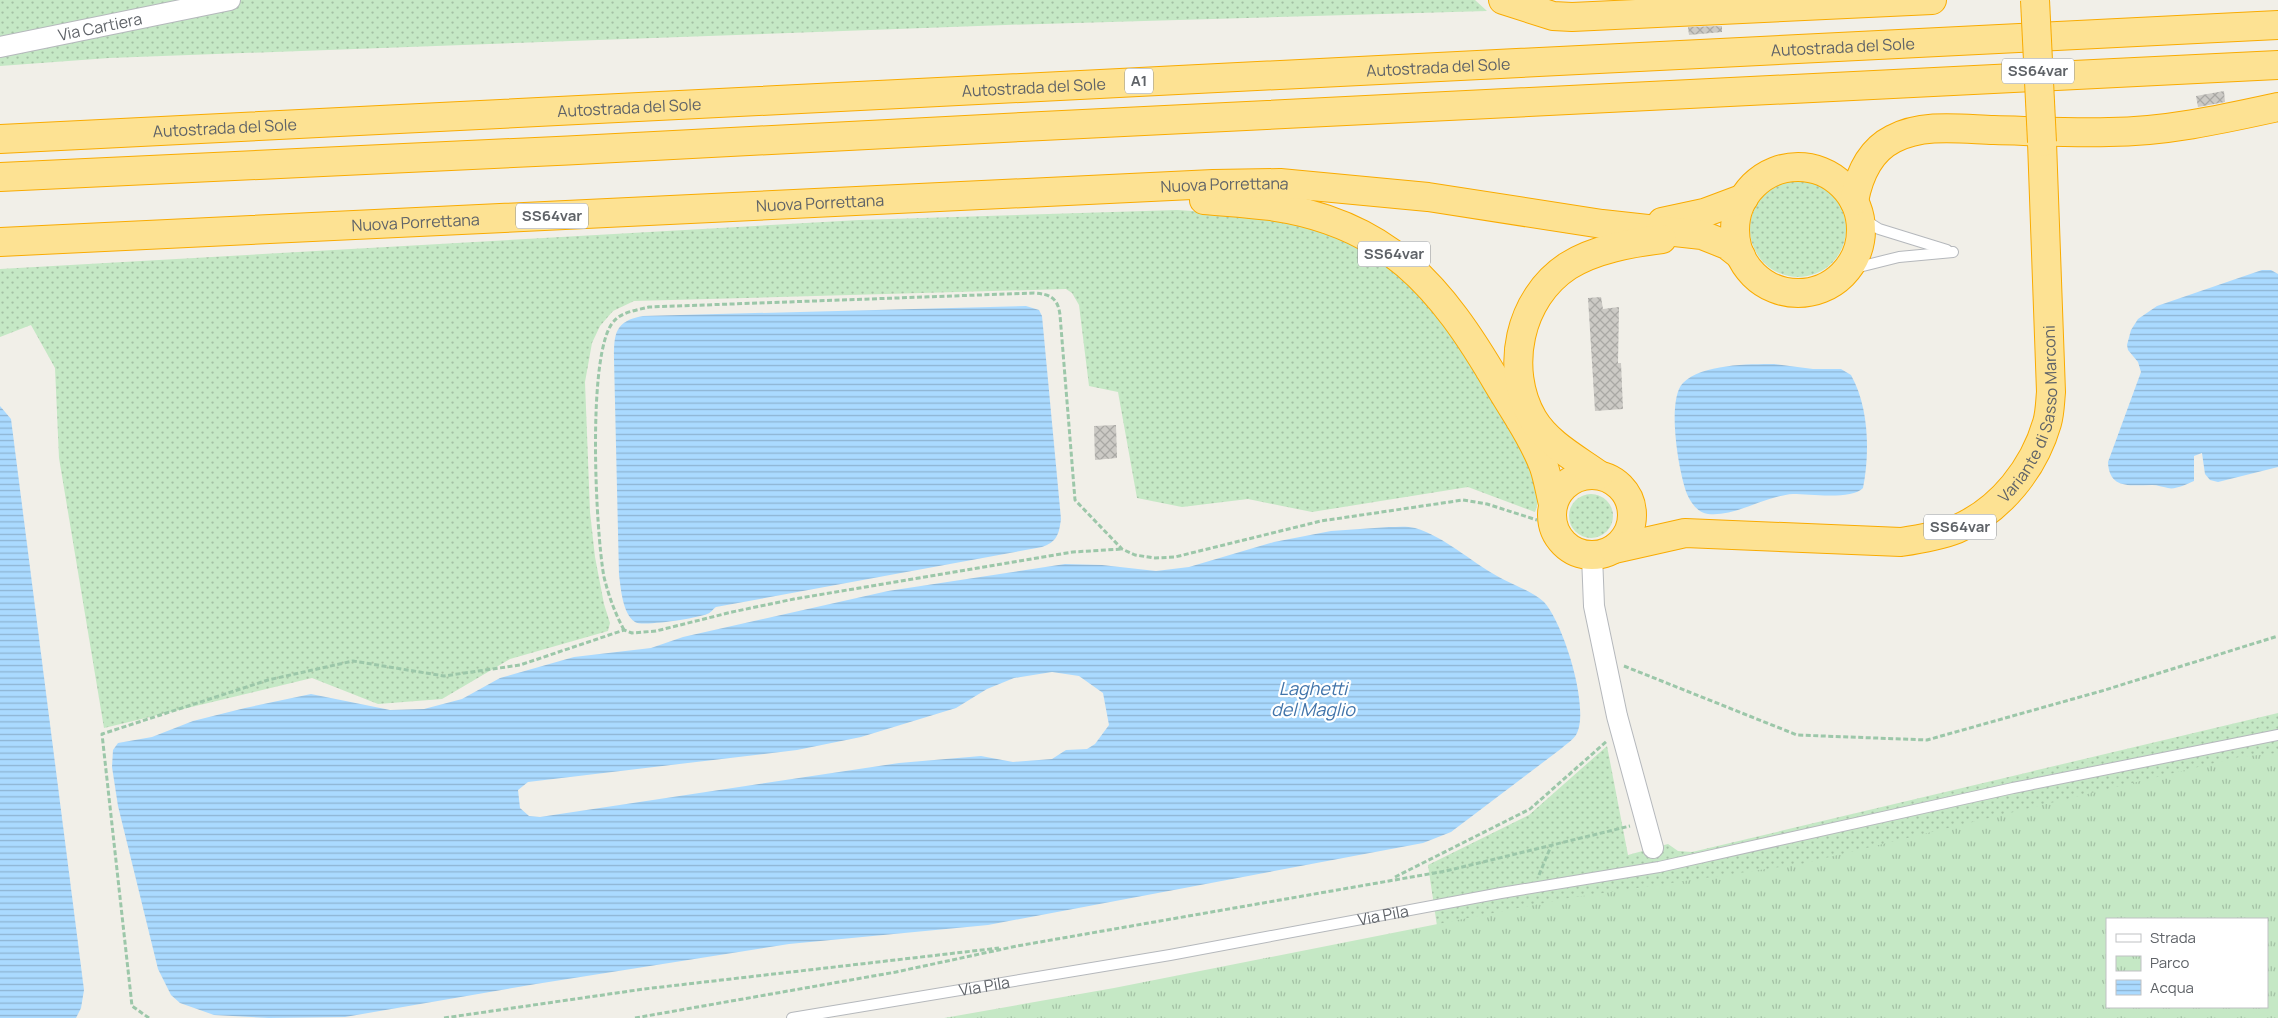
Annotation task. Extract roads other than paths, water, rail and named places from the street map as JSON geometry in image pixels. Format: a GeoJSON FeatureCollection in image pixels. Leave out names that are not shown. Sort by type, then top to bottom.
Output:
{"type":"FeatureCollection","features":[{"type":"Feature","properties":{"kind":"highway"},"geometry":{"type":"LineString","coordinates":[[1503,0],[1553,16],[1582,17],[1932,0]]}},
{"type":"Feature","properties":{"kind":"highway","name":"Variante di Sasso Marconi"},"geometry":{"type":"LineString","coordinates":[[1685,533],[1901,542],[1931,537],[1949,531],[1981,515],[2006,495],[2024,473],[2039,447],[2048,421],[2051,392],[2035,0]]}},
{"type":"Feature","properties":{"kind":"highway","name":"Autostrada del Sole"},"geometry":{"type":"LineString","coordinates":[[0,139],[2278,24]]}},
{"type":"Feature","properties":{"kind":"highway"},"geometry":{"type":"LineString","coordinates":[[0,177],[1030,127],[1294,111],[1852,83],[2278,65]]}},
{"type":"Feature","properties":{"kind":"highway"},"geometry":{"type":"LineString","coordinates":[[1857,209],[1857,182],[1866,164],[1877,150],[1893,138],[1914,132],[1942,129],[2126,131],[2211,120],[2278,107]]}},
{"type":"Feature","properties":{"kind":"highway","name":"SS64var"},"geometry":{"type":"LineString","coordinates":[[1790,167],[1809,168],[1828,174],[1843,185],[1857,209],[1861,236],[1856,254],[1847,270],[1833,283],[1817,290],[1799,293],[1781,291],[1764,283],[1750,271],[1741,256],[1736,236],[1736,216],[1744,198],[1756,183],[1772,172],[1790,167]]}},
{"type":"Feature","properties":{"kind":"highway","name":"Nuova Porrettana"},"geometry":{"type":"LineString","coordinates":[[0,242],[1280,183],[1428,196],[1602,224],[1638,227]]}},
{"type":"Feature","properties":{"kind":"highway","name":"SS64var"},"geometry":{"type":"LineString","coordinates":[[1103,190],[1285,209],[1350,229],[1394,254],[1415,271],[1438,294],[1471,338],[1543,466],[1556,535],[1571,550],[1603,552],[1685,533]]}},
{"type":"Feature","properties":{"kind":"highway","name":"SS64var"},"geometry":{"type":"LineString","coordinates":[[1638,227],[1704,213],[1744,198]]}},
{"type":"Feature","properties":{"kind":"highway"},"geometry":{"type":"LineString","coordinates":[[1638,227],[1702,235]]}},
{"type":"Feature","properties":{"kind":"highway","name":"SS64var"},"geometry":{"type":"LineString","coordinates":[[1685,533],[1654,521],[1631,504],[1619,485],[1599,475],[1545,434],[1533,419],[1524,399],[1517,359],[1521,336],[1528,315],[1539,296],[1552,280],[1567,267],[1588,256],[1637,243],[1702,235],[1727,244],[1741,256]]}},
{"type":"Feature","properties":{"kind":"highway"},"geometry":{"type":"LineString","coordinates":[[1552,514],[1558,493],[1571,481],[1588,475],[1599,475]]}},
{"type":"Feature","properties":{"kind":"highway"},"geometry":{"type":"LineString","coordinates":[[1603,552],[1624,540],[1630,529],[1632,517],[1631,504]]}},
{"type":"Feature","properties":{"kind":"street","name":"Via Cartiera"},"geometry":{"type":"LineString","coordinates":[[0,47],[230,0]]}},
{"type":"Feature","properties":{"kind":"street"},"geometry":{"type":"LineString","coordinates":[[1603,552],[1594,606],[1617,716],[1652,848]]}},
{"type":"Feature","properties":{"kind":"lane"},"geometry":{"type":"LineString","coordinates":[[1847,270],[1899,257],[1953,252],[1879,229],[1857,209]]}},
{"type":"Feature","properties":{"kind":"lane","name":"Via Pila"},"geometry":{"type":"LineString","coordinates":[[792,1018],[1170,956],[1534,888],[1659,868],[2013,788],[2278,735]]}},
{"type":"Feature","properties":{"kind":"lane"},"geometry":{"type":"LineString","coordinates":[[1652,848],[1659,868]]}},
{"type":"Feature","properties":{"kind":"water"},"geometry":{"type":"Polygon","coordinates":[[[2262,270],[2271,270],[2278,274],[2278,467],[2218,482],[2210,480],[2205,474],[2202,453],[2194,456],[2194,481],[2181,486],[2171,488],[2154,485],[2129,485],[2117,482],[2109,471],[2108,462],[2141,372],[2138,362],[2128,350],[2127,345],[2131,330],[2138,319],[2157,306],[2262,270]]]}},
{"type":"Feature","properties":{"kind":"water"},"geometry":{"type":"Polygon","coordinates":[[[1026,306],[1039,310],[1042,316],[1061,519],[1058,533],[1051,543],[1042,547],[716,607],[702,616],[682,620],[640,623],[635,622],[627,613],[619,575],[614,359],[616,335],[618,330],[627,321],[643,316],[1026,306]]]}},
{"type":"Feature","properties":{"kind":"water"},"geometry":{"type":"Polygon","coordinates":[[[1774,364],[1813,369],[1841,369],[1851,375],[1865,416],[1867,460],[1863,488],[1858,492],[1840,495],[1793,494],[1772,498],[1739,510],[1718,514],[1701,512],[1695,507],[1687,494],[1681,471],[1675,420],[1675,405],[1678,392],[1683,383],[1701,372],[1726,366],[1774,364]]]}},
{"type":"Feature","properties":{"kind":"water"},"geometry":{"type":"Polygon","coordinates":[[[0,406],[11,419],[84,990],[81,1008],[76,1018],[0,1018],[0,406]]]}},
{"type":"Feature","properties":{"kind":"water","name":"Laghetti del Maglio"},"geometry":{"type":"Polygon","coordinates":[[[1405,527],[1415,528],[1437,537],[1487,570],[1533,594],[1544,602],[1559,628],[1573,667],[1580,706],[1580,723],[1575,737],[1451,832],[1423,843],[988,925],[789,944],[536,984],[345,1017],[269,1018],[214,1015],[180,1003],[171,995],[158,969],[118,806],[112,767],[113,750],[118,743],[152,737],[193,721],[311,694],[390,710],[424,709],[462,699],[500,678],[574,657],[651,648],[683,637],[888,591],[1065,564],[1102,565],[1156,571],[1189,567],[1274,542],[1331,531],[1405,527]],[[1052,672],[1014,678],[987,689],[956,708],[861,737],[797,750],[528,782],[518,790],[520,808],[529,816],[540,817],[899,763],[981,756],[1013,762],[1052,759],[1066,750],[1087,749],[1095,744],[1109,725],[1103,693],[1079,676],[1052,672]]]}}]}
